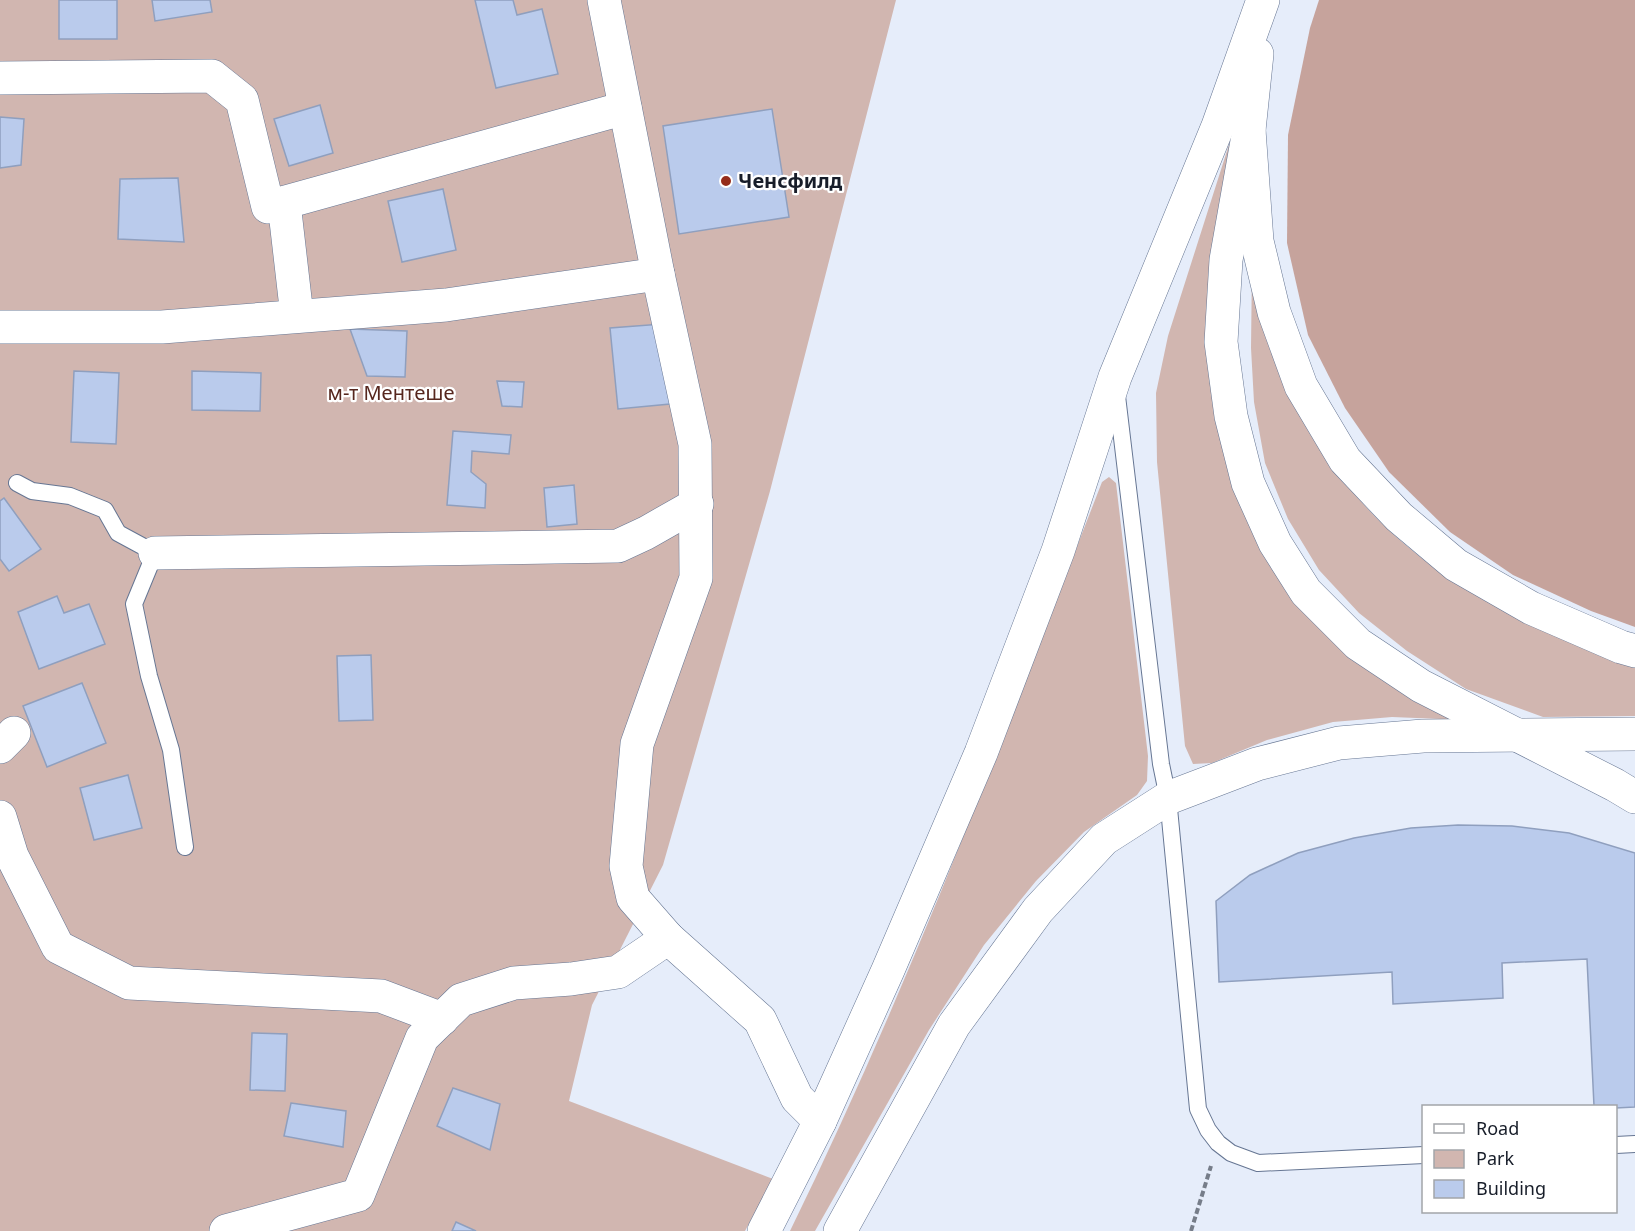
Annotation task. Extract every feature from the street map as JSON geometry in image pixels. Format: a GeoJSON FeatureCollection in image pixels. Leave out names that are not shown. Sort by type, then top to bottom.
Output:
{"type":"FeatureCollection","features":[{"type":"Feature","properties":{"kind":"main road"},"geometry":{"type":"LineString","coordinates":[[604,0],[658,274],[695,444],[697,504],[696,578],[637,744],[626,866],[633,898],[668,938],[760,1020],[797,1098],[820,1121]]}},
{"type":"Feature","properties":{"kind":"main road"},"geometry":{"type":"LineString","coordinates":[[1263,1],[1249,130],[1226,260],[1221,342],[1231,416],[1248,483],[1275,543],[1306,592],[1358,644],[1421,686],[1635,797]]}},
{"type":"Feature","properties":{"kind":"main road"},"geometry":{"type":"LineString","coordinates":[[764,1231],[820,1121],[981,753],[1058,550],[1115,377],[1218,126],[1263,1]]}},
{"type":"Feature","properties":{"kind":"main road"},"geometry":{"type":"LineString","coordinates":[[0,78],[212,76],[242,100],[268,207],[625,108]]}},
{"type":"Feature","properties":{"kind":"main road"},"geometry":{"type":"LineString","coordinates":[[1249,130],[1257,241],[1274,312],[1301,386],[1346,460],[1399,517],[1456,565],[1531,608],[1635,651]]}},
{"type":"Feature","properties":{"kind":"main road"},"geometry":{"type":"LineString","coordinates":[[284,203],[297,316]]}},
{"type":"Feature","properties":{"kind":"main road"},"geometry":{"type":"LineString","coordinates":[[0,327],[162,327],[446,304],[658,274]]}},
{"type":"Feature","properties":{"kind":"main road"},"geometry":{"type":"LineString","coordinates":[[155,553],[618,546],[697,504]]}},
{"type":"Feature","properties":{"kind":"main road"},"geometry":{"type":"LineString","coordinates":[[840,1231],[954,1025],[1038,910],[1104,839],[1168,798],[1257,764],[1339,743],[1423,736],[1635,734]]}},
{"type":"Feature","properties":{"kind":"main road"},"geometry":{"type":"LineString","coordinates":[[0,816],[12,856],[58,947],[129,983],[381,996],[442,1019]]}},
{"type":"Feature","properties":{"kind":"main road"},"geometry":{"type":"LineString","coordinates":[[226,1231],[358,1195],[422,1038],[461,1000],[514,984],[618,972],[668,938]]}},
{"type":"Feature","properties":{"kind":"lane"},"geometry":{"type":"LineString","coordinates":[[1115,377],[1161,764],[1168,798],[1198,1109],[1208,1130],[1218,1143],[1231,1153],[1258,1163],[1422,1155]]}},
{"type":"Feature","properties":{"kind":"lane"},"geometry":{"type":"LineString","coordinates":[[17,483],[32,491],[70,496],[105,510],[118,533],[155,553],[134,604],[149,676],[171,750],[184,847]]}},
{"type":"Feature","properties":{"kind":"lane"},"geometry":{"type":"LineString","coordinates":[[1617,1145],[1635,1144]]}},
{"type":"Feature","properties":{"kind":"path"},"geometry":{"type":"LineString","coordinates":[[1191,1231],[1218,1143]]}},
{"type":"Feature","properties":{"kind":"green space","name":"м-т Ментeше"},"geometry":{"type":"Polygon","coordinates":[[[0,0],[896,0],[770,491],[663,865],[592,1005],[569,1101],[773,1179],[745,1231],[0,1231],[0,0]]]}},
{"type":"Feature","properties":{"kind":"green space"},"geometry":{"type":"Polygon","coordinates":[[[1240,110],[1216,313],[1258,533],[1465,720],[1392,717],[1333,722],[1267,740],[1212,763],[1193,764],[1185,746],[1157,462],[1156,393],[1168,336],[1240,110]]]}},
{"type":"Feature","properties":{"kind":"green space"},"geometry":{"type":"Polygon","coordinates":[[[1252,266],[1275,347],[1296,406],[1313,438],[1352,490],[1377,519],[1405,544],[1465,588],[1532,624],[1635,668],[1635,716],[1543,717],[1466,689],[1407,651],[1359,613],[1319,570],[1288,519],[1265,463],[1254,402],[1251,348],[1252,266]]]}},
{"type":"Feature","properties":{"kind":"green space"},"geometry":{"type":"Polygon","coordinates":[[[1109,477],[1116,483],[1148,756],[1147,781],[1137,795],[1084,832],[1036,881],[984,945],[929,1030],[815,1231],[790,1231],[834,1139],[915,954],[992,766],[1102,482],[1109,477]]]}},
{"type":"Feature","properties":{"kind":"shaded area"},"geometry":{"type":"Polygon","coordinates":[[[1319,0],[1635,0],[1635,627],[1591,611],[1513,575],[1450,532],[1389,472],[1345,408],[1308,335],[1287,243],[1288,135],[1310,28],[1319,0]]]}},
{"type":"Feature","properties":{"kind":"building"},"geometry":{"type":"Polygon","coordinates":[[[59,0],[117,0],[117,39],[59,39],[59,0]]]}},
{"type":"Feature","properties":{"kind":"building"},"geometry":{"type":"Polygon","coordinates":[[[152,0],[210,0],[212,12],[155,21],[152,0]]]}},
{"type":"Feature","properties":{"kind":"building"},"geometry":{"type":"Polygon","coordinates":[[[475,0],[513,0],[517,15],[542,9],[558,74],[496,88],[475,0]]]}},
{"type":"Feature","properties":{"kind":"building"},"geometry":{"type":"Polygon","coordinates":[[[320,105],[333,153],[289,166],[274,119],[320,105]]]}},
{"type":"Feature","properties":{"kind":"building"},"geometry":{"type":"Polygon","coordinates":[[[772,109],[789,217],[679,234],[663,126],[772,109]]]}},
{"type":"Feature","properties":{"kind":"building"},"geometry":{"type":"Polygon","coordinates":[[[0,117],[24,119],[21,165],[0,168],[0,117]]]}},
{"type":"Feature","properties":{"kind":"building"},"geometry":{"type":"Polygon","coordinates":[[[178,178],[184,242],[118,239],[120,179],[178,178]]]}},
{"type":"Feature","properties":{"kind":"building"},"geometry":{"type":"Polygon","coordinates":[[[443,189],[456,250],[402,262],[388,201],[443,189]]]}},
{"type":"Feature","properties":{"kind":"building"},"geometry":{"type":"Polygon","coordinates":[[[662,324],[670,404],[618,409],[610,328],[662,324]]]}},
{"type":"Feature","properties":{"kind":"building"},"geometry":{"type":"Polygon","coordinates":[[[350,329],[407,331],[405,377],[367,376],[350,329]]]}},
{"type":"Feature","properties":{"kind":"building"},"geometry":{"type":"Polygon","coordinates":[[[74,371],[119,373],[116,444],[71,442],[74,371]]]}},
{"type":"Feature","properties":{"kind":"building"},"geometry":{"type":"Polygon","coordinates":[[[192,371],[261,373],[260,411],[192,410],[192,371]]]}},
{"type":"Feature","properties":{"kind":"building"},"geometry":{"type":"Polygon","coordinates":[[[497,381],[524,382],[522,407],[502,406],[497,381]]]}},
{"type":"Feature","properties":{"kind":"building"},"geometry":{"type":"Polygon","coordinates":[[[453,431],[511,435],[509,454],[472,451],[471,472],[486,484],[485,508],[447,505],[453,431]]]}},
{"type":"Feature","properties":{"kind":"building"},"geometry":{"type":"Polygon","coordinates":[[[574,485],[577,524],[547,527],[544,488],[574,485]]]}},
{"type":"Feature","properties":{"kind":"building"},"geometry":{"type":"Polygon","coordinates":[[[4,498],[41,549],[9,571],[0,559],[0,501],[4,498]]]}},
{"type":"Feature","properties":{"kind":"building"},"geometry":{"type":"Polygon","coordinates":[[[57,596],[64,613],[89,604],[105,644],[39,669],[18,612],[57,596]]]}},
{"type":"Feature","properties":{"kind":"building"},"geometry":{"type":"Polygon","coordinates":[[[371,655],[373,720],[339,721],[337,656],[371,655]]]}},
{"type":"Feature","properties":{"kind":"building"},"geometry":{"type":"Polygon","coordinates":[[[82,683],[106,743],[47,767],[23,706],[82,683]]]}},
{"type":"Feature","properties":{"kind":"building"},"geometry":{"type":"Polygon","coordinates":[[[128,775],[142,828],[94,840],[80,788],[128,775]]]}},
{"type":"Feature","properties":{"kind":"building"},"geometry":{"type":"Polygon","coordinates":[[[1458,825],[1512,826],[1569,833],[1635,853],[1635,1107],[1617,1108],[1617,1105],[1594,1105],[1587,959],[1502,963],[1503,998],[1393,1004],[1392,972],[1219,982],[1216,901],[1250,875],[1298,853],[1354,838],[1411,828],[1458,825]]]}},
{"type":"Feature","properties":{"kind":"building"},"geometry":{"type":"Polygon","coordinates":[[[252,1033],[287,1034],[285,1091],[250,1090],[252,1033]]]}},
{"type":"Feature","properties":{"kind":"building"},"geometry":{"type":"Polygon","coordinates":[[[453,1088],[500,1104],[490,1150],[437,1126],[453,1088]]]}},
{"type":"Feature","properties":{"kind":"building"},"geometry":{"type":"Polygon","coordinates":[[[291,1103],[346,1111],[343,1147],[284,1136],[291,1103]]]}},
{"type":"Feature","properties":{"kind":"building"},"geometry":{"type":"Polygon","coordinates":[[[456,1222],[476,1231],[452,1231],[456,1222]]]}},
{"type":"Feature","properties":{"kind":"place","name":"Ченсфилд"},"geometry":{"type":"Point","coordinates":[726,181]}}]}
